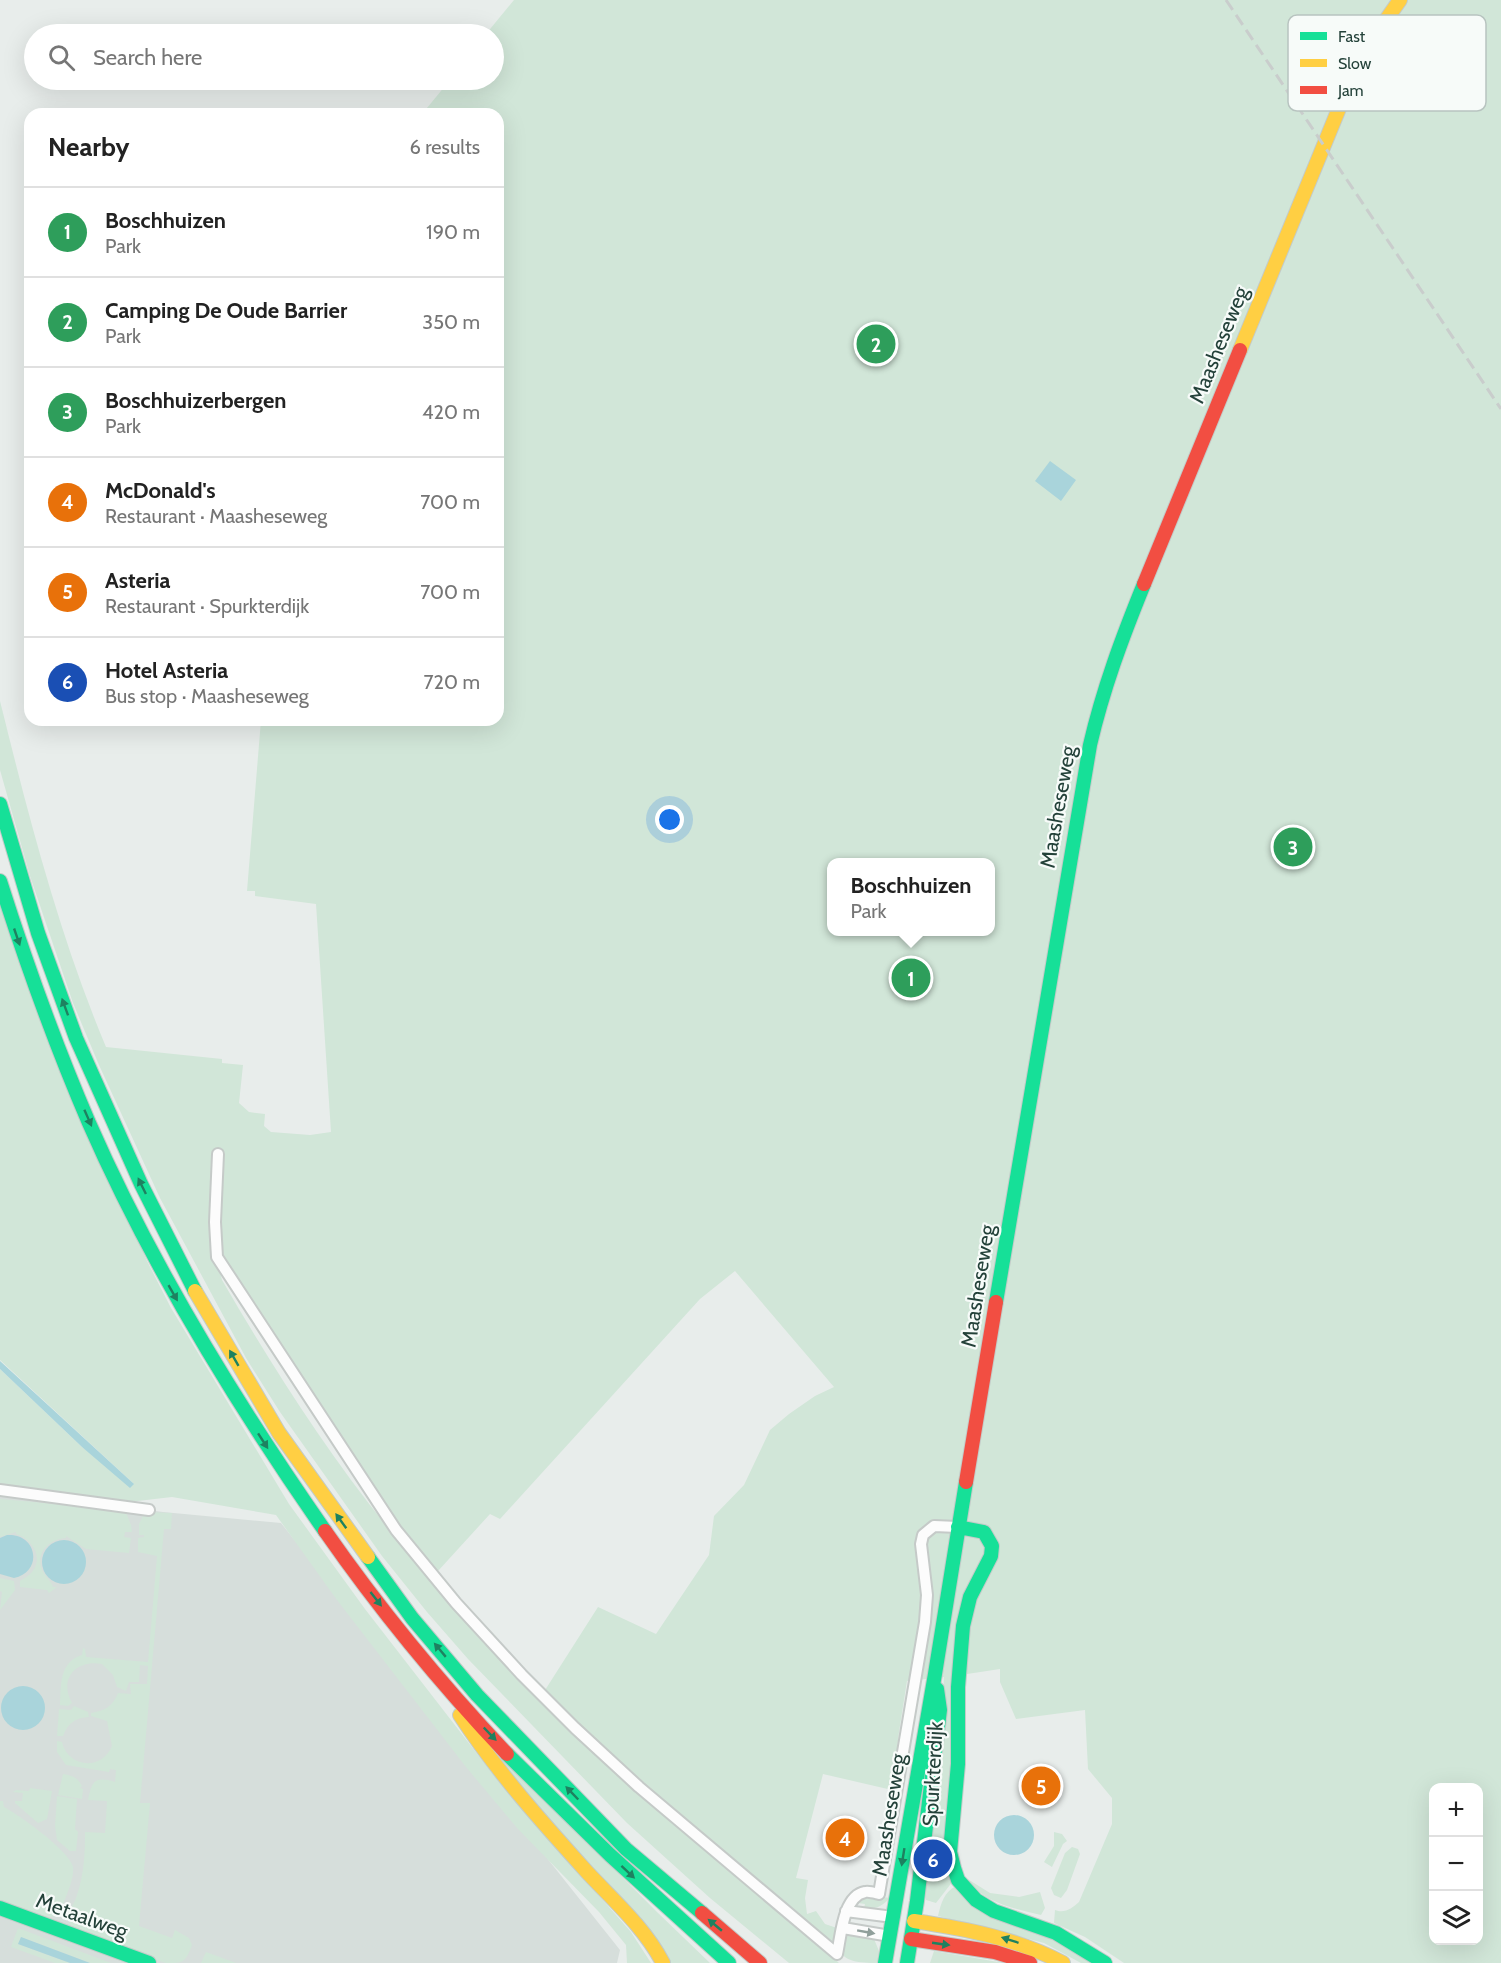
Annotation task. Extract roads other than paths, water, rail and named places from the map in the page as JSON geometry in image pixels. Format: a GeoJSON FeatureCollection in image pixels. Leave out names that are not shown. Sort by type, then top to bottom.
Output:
{"type":"FeatureCollection","features":[{"type":"Feature","properties":{"kind":"main road","name":"Maasheseweg"},"geometry":{"type":"LineString","coordinates":[[1390,15],[1400,0]]}},
{"type":"Feature","properties":{"kind":"main road","name":"Maasheseweg"},"geometry":{"type":"LineString","coordinates":[[885,1963],[1091,735],[1122,637],[1338,111]]}},
{"type":"Feature","properties":{"kind":"main road"},"geometry":{"type":"LineString","coordinates":[[0,804],[38,933],[80,1048],[141,1184],[192,1285],[279,1433],[406,1610],[477,1695],[626,1848],[760,1963]]}},
{"type":"Feature","properties":{"kind":"main road"},"geometry":{"type":"LineString","coordinates":[[0,881],[53,1040],[120,1192],[170,1289],[271,1454],[341,1555],[436,1676],[574,1822],[701,1940],[729,1963]]}},
{"type":"Feature","properties":{"kind":"main road","name":"Spurkterdijk"},"geometry":{"type":"LineString","coordinates":[[958,1527],[984,1532],[992,1546],[991,1556],[970,1597],[963,1626],[957,1687],[958,1764],[950,1852],[958,1880],[976,1900],[994,1911],[1056,1933],[1105,1963]]}},
{"type":"Feature","properties":{"kind":"main road","name":"Maasheseweg"},"geometry":{"type":"LineString","coordinates":[[907,1963],[940,1710],[935,1674]]}},
{"type":"Feature","properties":{"kind":"main road"},"geometry":{"type":"LineString","coordinates":[[436,1676],[476,1740],[585,1870],[639,1926],[649,1938],[663,1963]]}},
{"type":"Feature","properties":{"kind":"main road","name":"Metaalweg"},"geometry":{"type":"LineString","coordinates":[[0,1908],[149,1963]]}},
{"type":"Feature","properties":{"kind":"main road"},"geometry":{"type":"LineString","coordinates":[[893,1917],[997,1935],[1035,1948],[1063,1963]]}},
{"type":"Feature","properties":{"kind":"main road"},"geometry":{"type":"LineString","coordinates":[[890,1936],[995,1952],[1030,1963]]}},
{"type":"Feature","properties":{"kind":"street"},"geometry":{"type":"LineString","coordinates":[[218,1154],[215,1222],[217,1257],[403,1539],[456,1604],[575,1728],[639,1787],[837,1954],[847,1905],[854,1897],[865,1892],[879,1894],[925,1622],[927,1595],[921,1544],[923,1535],[934,1526],[958,1527]]}},
{"type":"Feature","properties":{"kind":"street"},"geometry":{"type":"LineString","coordinates":[[0,1490],[149,1510]]}},
{"type":"Feature","properties":{"kind":"street"},"geometry":{"type":"LineString","coordinates":[[846,1911],[893,1917]]}},
{"type":"Feature","properties":{"kind":"street"},"geometry":{"type":"LineString","coordinates":[[843,1928],[890,1936]]}},
{"type":"Feature","properties":{"kind":"water"},"geometry":{"type":"Polygon","coordinates":[[[1050,461],[1076,480],[1061,501],[1035,481],[1050,461]]]}},
{"type":"Feature","properties":{"kind":"water"},"geometry":{"type":"Polygon","coordinates":[[[0,1361],[134,1484],[130,1488],[82,1447],[0,1369],[0,1361]]]}},
{"type":"Feature","properties":{"kind":"water"},"geometry":{"type":"Polygon","coordinates":[[[7,1535],[25,1540],[33,1553],[30,1568],[24,1574],[14,1578],[0,1574],[0,1538],[7,1535]]]}},
{"type":"Feature","properties":{"kind":"water"},"geometry":{"type":"Polygon","coordinates":[[[64,1540],[79,1547],[86,1562],[79,1577],[64,1584],[49,1577],[42,1562],[49,1547],[64,1540]]]}},
{"type":"Feature","properties":{"kind":"water"},"geometry":{"type":"Polygon","coordinates":[[[23,1686],[32,1687],[39,1692],[44,1699],[44,1717],[39,1724],[32,1729],[23,1730],[14,1729],[7,1724],[2,1717],[1,1708],[2,1699],[7,1692],[14,1687],[23,1686]]]}},
{"type":"Feature","properties":{"kind":"water"},"geometry":{"type":"Polygon","coordinates":[[[1014,1815],[1022,1816],[1028,1821],[1033,1827],[1033,1843],[1028,1849],[1022,1854],[1014,1855],[1006,1854],[1000,1849],[995,1843],[994,1835],[995,1827],[1000,1821],[1006,1816],[1014,1815]]]}},
{"type":"Feature","properties":{"kind":"water"},"geometry":{"type":"Polygon","coordinates":[[[21,1937],[90,1963],[70,1963],[18,1944],[21,1937]]]}},
{"type":"Feature","properties":{"kind":"railway"},"geometry":{"type":"LineString","coordinates":[[1226,0],[1288,92]]}},
{"type":"Feature","properties":{"kind":"railway"},"geometry":{"type":"LineString","coordinates":[[1301,111],[1501,409]]}},
{"type":"Feature","properties":{"kind":"place","name":"Camping De Oude Barrier"},"geometry":{"type":"Point","coordinates":[876,344]}},
{"type":"Feature","properties":{"kind":"place","name":"Boschhuizerbergen"},"geometry":{"type":"Point","coordinates":[1293,847]}},
{"type":"Feature","properties":{"kind":"place","name":"Boschhuizen"},"geometry":{"type":"Point","coordinates":[911,978]}},
{"type":"Feature","properties":{"kind":"place","name":"Asteria"},"geometry":{"type":"Point","coordinates":[1041,1786]}},
{"type":"Feature","properties":{"kind":"place","name":"McDonald's"},"geometry":{"type":"Point","coordinates":[845,1838]}},
{"type":"Feature","properties":{"kind":"place","name":"Hotel Asteria"},"geometry":{"type":"Point","coordinates":[933,1859]}}]}
